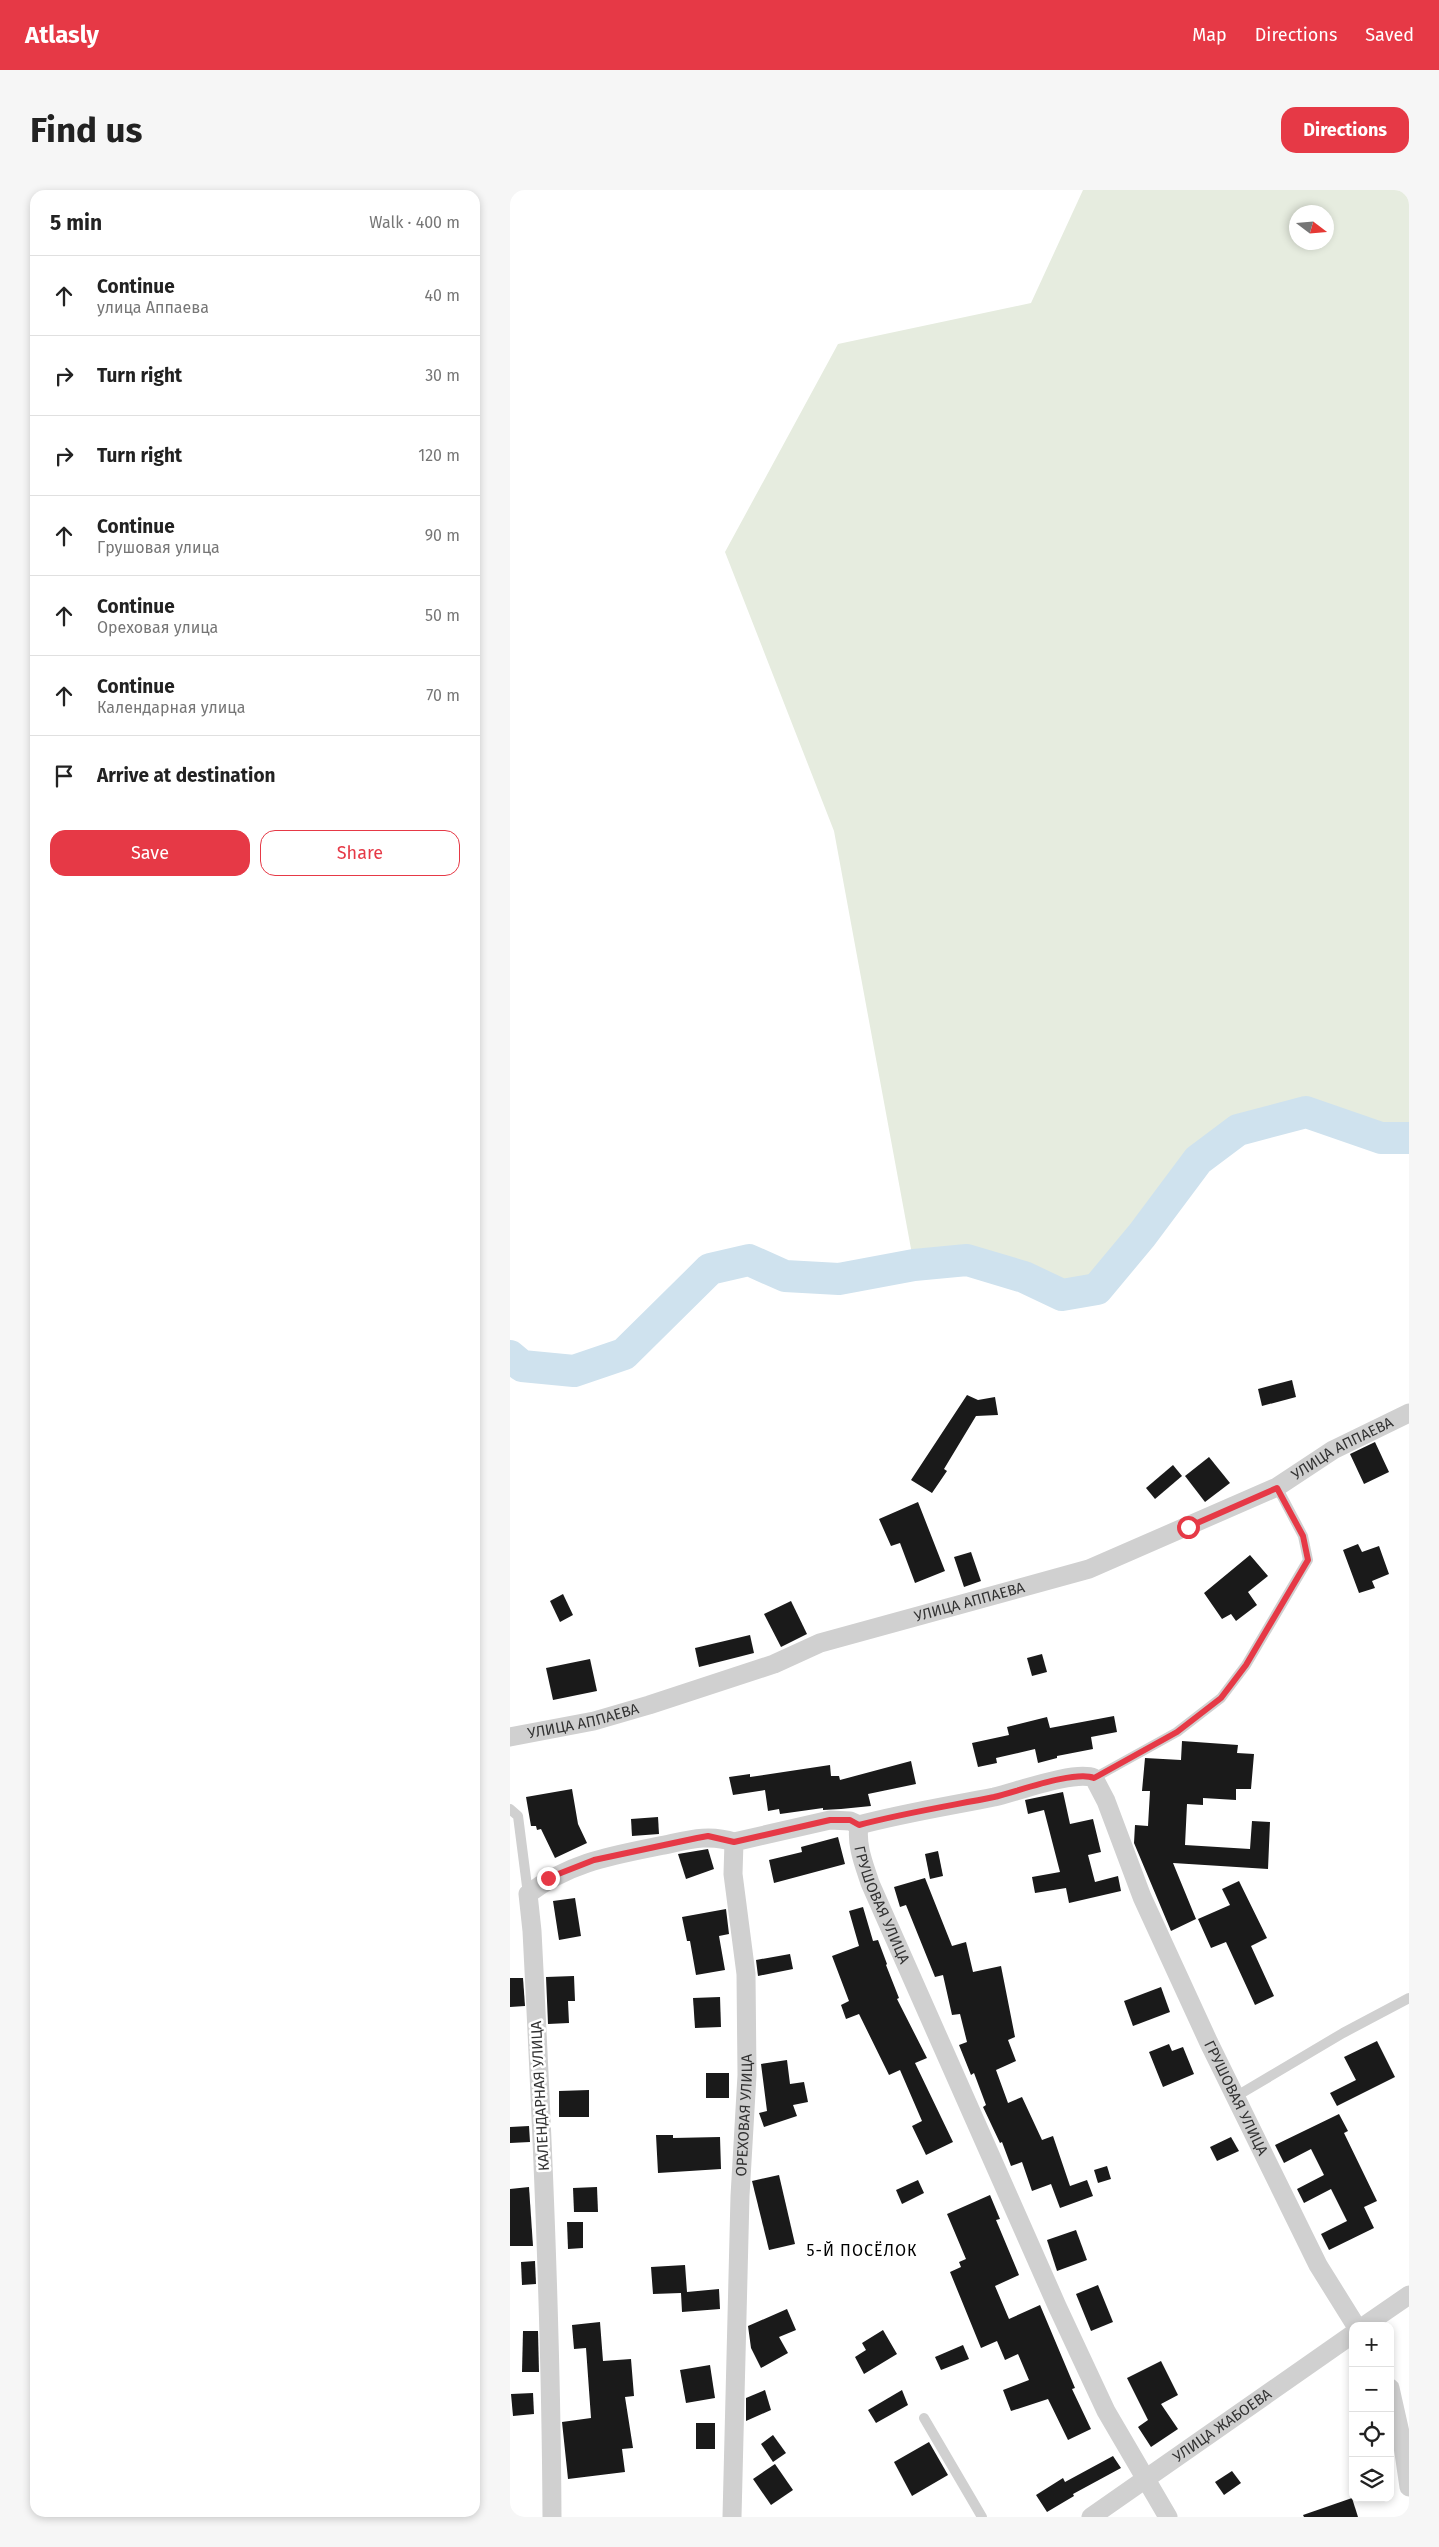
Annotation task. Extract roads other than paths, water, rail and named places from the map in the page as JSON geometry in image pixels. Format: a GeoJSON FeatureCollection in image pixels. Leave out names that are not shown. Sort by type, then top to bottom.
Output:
{"type":"FeatureCollection","features":[{"type":"Feature","properties":{"kind":"street","name":"УЛИЦА АППАЕВА"},"geometry":{"type":"LineString","coordinates":[[510,1737],[594,1721],[774,1664],[820,1643],[1089,1569],[1277,1488],[1333,1450],[1409,1413]]}},
{"type":"Feature","properties":{"kind":"street","name":"ГРУШОВАЯ УЛИЦА"},"geometry":{"type":"LineString","coordinates":[[1168,2517],[1106,2411],[1057,2306],[897,1947],[860,1851],[859,1825],[905,1813],[994,1796],[1055,1781],[1082,1776],[1094,1778],[1106,1801],[1142,1897],[1235,2097],[1318,2265],[1354,2322]]}},
{"type":"Feature","properties":{"kind":"street"},"geometry":{"type":"LineString","coordinates":[[519,1896],[548,1878],[594,1860],[708,1836],[734,1842],[830,1820],[850,1820],[859,1825]]}},
{"type":"Feature","properties":{"kind":"street","name":"ОРЕХОВАЯ УЛИЦА"},"geometry":{"type":"LineString","coordinates":[[732,2517],[740,2196],[747,2076],[746,1974],[733,1874],[734,1842]]}},
{"type":"Feature","properties":{"kind":"street","name":"КАЛЕНДАРНАЯ УЛИЦА"},"geometry":{"type":"LineString","coordinates":[[519,1896],[533,1948],[546,2233],[552,2517]]}},
{"type":"Feature","properties":{"kind":"street"},"geometry":{"type":"LineString","coordinates":[[1370,2322],[1409,2295]]}},
{"type":"Feature","properties":{"kind":"street","name":"УЛИЦА ЖАБОЕВА"},"geometry":{"type":"LineString","coordinates":[[1091,2517],[1349,2337]]}},
{"type":"Feature","properties":{"kind":"street"},"geometry":{"type":"LineString","coordinates":[[1394,2405],[1404,2446],[1409,2487]]}},
{"type":"Feature","properties":{"kind":"lane"},"geometry":{"type":"LineString","coordinates":[[1094,1778],[1145,1751],[1203,1714],[1221,1698],[1246,1665],[1308,1560],[1303,1536],[1277,1488]]}},
{"type":"Feature","properties":{"kind":"lane"},"geometry":{"type":"LineString","coordinates":[[510,1809],[518,1816],[519,1896]]}},
{"type":"Feature","properties":{"kind":"lane"},"geometry":{"type":"LineString","coordinates":[[1235,2097],[1343,2033],[1409,1998]]}},
{"type":"Feature","properties":{"kind":"lane"},"geometry":{"type":"LineString","coordinates":[[924,2418],[982,2517]]}},
{"type":"Feature","properties":{"kind":"waterway"},"geometry":{"type":"LineString","coordinates":[[510,1356],[522,1366],[574,1371],[624,1354],[710,1269],[749,1260],[785,1276],[839,1279],[914,1265],[967,1260],[1024,1277],[1062,1295],[1097,1289],[1142,1235],[1198,1160],[1238,1130],[1306,1112],[1381,1138],[1409,1138]]}},
{"type":"Feature","properties":{"kind":"district","name":"5-Й ПОСЁЛОК"},"geometry":{"type":"Point","coordinates":[862,2250]}}]}
